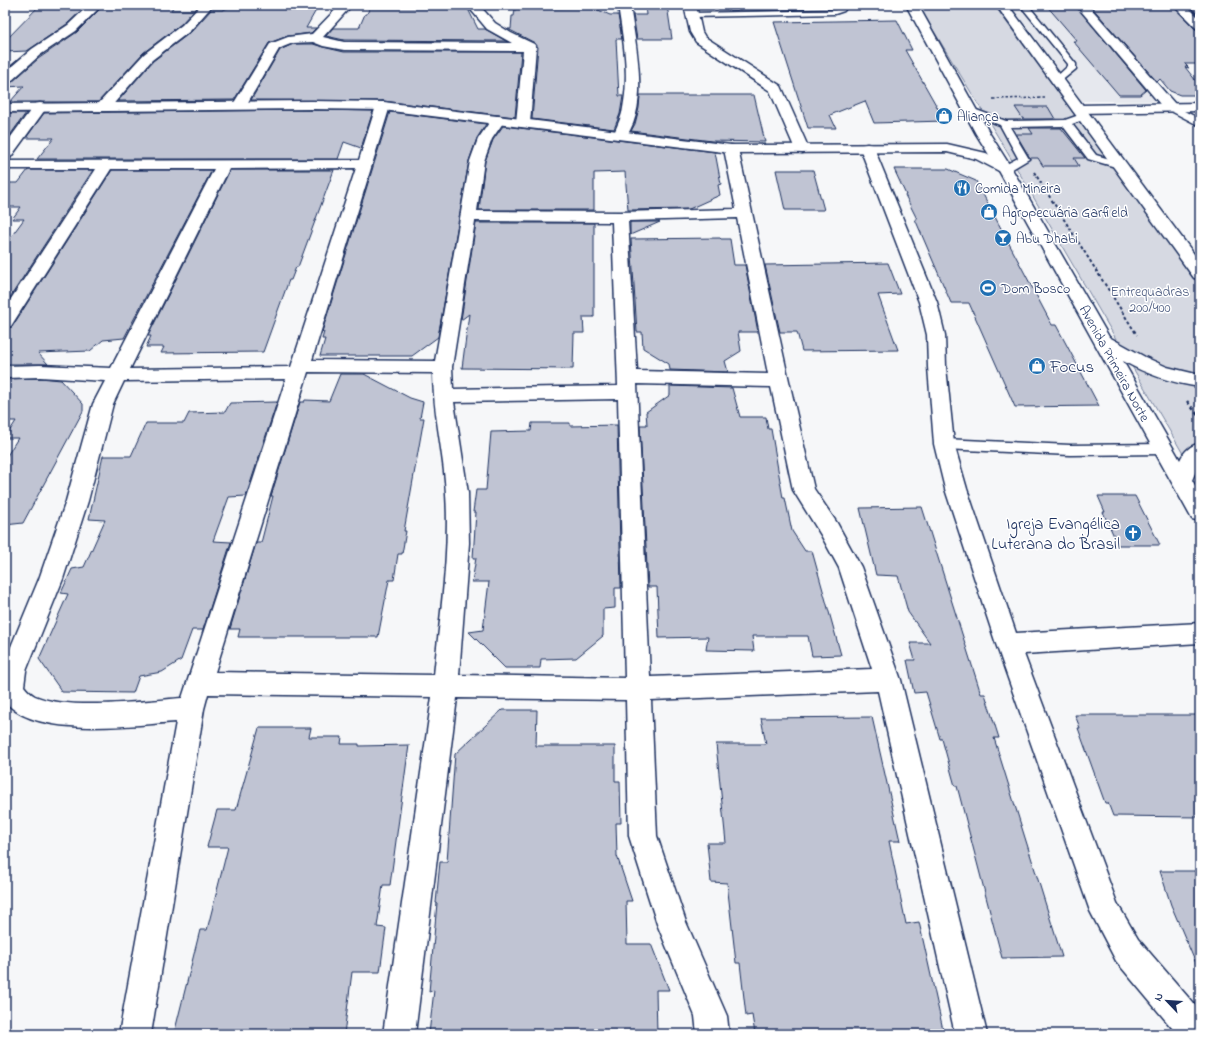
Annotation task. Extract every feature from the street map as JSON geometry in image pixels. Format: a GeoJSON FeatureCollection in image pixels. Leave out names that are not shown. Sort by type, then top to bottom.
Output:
{"type":"FeatureCollection","features":[{"type":"Feature","properties":{"kind":"street"},"geometry":{"type":"LineString","coordinates":[[5,79],[36,52],[72,28],[96,5]]}},
{"type":"Feature","properties":{"kind":"street"},"geometry":{"type":"LineString","coordinates":[[104,106],[148,57],[186,28],[207,5]]}},
{"type":"Feature","properties":{"kind":"street"},"geometry":{"type":"LineString","coordinates":[[315,38],[346,5]]}},
{"type":"Feature","properties":{"kind":"street"},"geometry":{"type":"LineString","coordinates":[[473,5],[491,26],[507,36],[530,47]]}},
{"type":"Feature","properties":{"kind":"street"},"geometry":{"type":"LineString","coordinates":[[621,134],[630,107],[631,82],[629,40],[624,5]]}},
{"type":"Feature","properties":{"kind":"street","name":"Avenida Primeira Norte"},"geometry":{"type":"LineString","coordinates":[[912,5],[983,134],[1103,340],[1200,513]]}},
{"type":"Feature","properties":{"kind":"street"},"geometry":{"type":"LineString","coordinates":[[1002,5],[1200,274]]}},
{"type":"Feature","properties":{"kind":"street"},"geometry":{"type":"LineString","coordinates":[[1082,5],[1170,107]]}},
{"type":"Feature","properties":{"kind":"street"},"geometry":{"type":"LineString","coordinates":[[1179,5],[1200,25]]}},
{"type":"Feature","properties":{"kind":"street"},"geometry":{"type":"LineString","coordinates":[[690,10],[696,32],[700,39],[776,90],[802,149]]}},
{"type":"Feature","properties":{"kind":"street"},"geometry":{"type":"LineString","coordinates":[[239,106],[274,47],[280,42],[288,40],[315,38],[327,43],[344,46],[530,47]]}},
{"type":"Feature","properties":{"kind":"street"},"geometry":{"type":"LineString","coordinates":[[523,123],[530,47]]}},
{"type":"Feature","properties":{"kind":"street"},"geometry":{"type":"LineString","coordinates":[[5,108],[104,106],[383,106],[621,134],[731,149],[947,148],[974,154],[1004,169]]}},
{"type":"Feature","properties":{"kind":"street"},"geometry":{"type":"LineString","coordinates":[[135,1034],[192,709],[199,683],[301,370],[383,106]]}},
{"type":"Feature","properties":{"kind":"street"},"geometry":{"type":"LineString","coordinates":[[5,155],[40,107]]}},
{"type":"Feature","properties":{"kind":"street"},"geometry":{"type":"LineString","coordinates":[[1082,112],[1170,107],[1200,107]]}},
{"type":"Feature","properties":{"kind":"street"},"geometry":{"type":"LineString","coordinates":[[399,1034],[446,686],[458,543],[457,493],[443,396],[443,367],[477,161],[485,138],[498,120]]}},
{"type":"Feature","properties":{"kind":"street"},"geometry":{"type":"LineString","coordinates":[[947,148],[967,143],[983,134]]}},
{"type":"Feature","properties":{"kind":"street"},"geometry":{"type":"LineString","coordinates":[[867,148],[928,302],[936,335],[937,367],[944,444],[956,489],[1008,644],[1105,911],[1127,950],[1198,1034]]}},
{"type":"Feature","properties":{"kind":"street"},"geometry":{"type":"LineString","coordinates":[[731,149],[779,381],[804,490],[829,529],[850,567],[888,680],[971,1034]]}},
{"type":"Feature","properties":{"kind":"street"},"geometry":{"type":"LineString","coordinates":[[5,322],[107,164]]}},
{"type":"Feature","properties":{"kind":"street"},"geometry":{"type":"LineString","coordinates":[[192,709],[90,716],[54,712],[30,706],[18,698],[11,688],[13,670],[32,628],[51,579],[77,501],[103,404],[224,164]]}},
{"type":"Feature","properties":{"kind":"street"},"geometry":{"type":"LineString","coordinates":[[5,165],[364,164]]}},
{"type":"Feature","properties":{"kind":"street"},"geometry":{"type":"LineString","coordinates":[[468,216],[620,217],[744,213]]}},
{"type":"Feature","properties":{"kind":"street"},"geometry":{"type":"LineString","coordinates":[[620,217],[628,385],[643,836],[672,924],[711,1016],[712,1034]]}},
{"type":"Feature","properties":{"kind":"street"},"geometry":{"type":"LineString","coordinates":[[1103,340],[1143,364],[1162,373],[1181,379],[1200,381]]}},
{"type":"Feature","properties":{"kind":"street"},"geometry":{"type":"LineString","coordinates":[[5,372],[40,371],[117,375],[443,367]]}},
{"type":"Feature","properties":{"kind":"street"},"geometry":{"type":"LineString","coordinates":[[443,396],[628,385],[779,381]]}},
{"type":"Feature","properties":{"kind":"street"},"geometry":{"type":"LineString","coordinates":[[1181,480],[1193,455],[1200,450]]}},
{"type":"Feature","properties":{"kind":"street"},"geometry":{"type":"LineString","coordinates":[[1008,644],[1200,633]]}},
{"type":"Feature","properties":{"kind":"street"},"geometry":{"type":"LineString","coordinates":[[199,683],[638,689],[888,680]]}},
{"type":"Feature","properties":{"kind":"lane"},"geometry":{"type":"LineString","coordinates":[[690,10],[839,12],[844,5]]}},
{"type":"Feature","properties":{"kind":"lane"},"geometry":{"type":"LineString","coordinates":[[1024,5],[1074,67],[1057,80]]}},
{"type":"Feature","properties":{"kind":"lane"},"geometry":{"type":"LineString","coordinates":[[1170,107],[1200,123]]}},
{"type":"Feature","properties":{"kind":"lane"},"geometry":{"type":"LineString","coordinates":[[971,111],[1004,124],[1066,123],[1082,112]]}},
{"type":"Feature","properties":{"kind":"lane"},"geometry":{"type":"LineString","coordinates":[[1066,123],[1092,157],[1119,165]]}},
{"type":"Feature","properties":{"kind":"lane"},"geometry":{"type":"LineString","coordinates":[[1004,124],[1024,159],[1004,169]]}},
{"type":"Feature","properties":{"kind":"lane"},"geometry":{"type":"LineString","coordinates":[[944,444],[1070,450],[1163,449]]}},
{"type":"Feature","properties":{"kind":"path"},"geometry":{"type":"LineString","coordinates":[[1004,124],[989,99],[1049,98],[1045,92]]}},
{"type":"Feature","properties":{"kind":"path"},"geometry":{"type":"LineString","coordinates":[[1033,170],[1162,373],[1176,386],[1200,418]]}},
{"type":"Feature","properties":{"kind":"shaded area"},"geometry":{"type":"Polygon","coordinates":[[[998,5],[1073,5],[1155,101],[1070,101],[998,5]]]}},
{"type":"Feature","properties":{"kind":"green space","name":"Entrequadras 200/400"},"geometry":{"type":"Polygon","coordinates":[[[918,5],[994,5],[1200,286],[1200,483],[1003,145],[918,5]]]}},
{"type":"Feature","properties":{"kind":"building"},"geometry":{"type":"Polygon","coordinates":[[[40,5],[87,5],[67,24],[27,51],[5,52],[5,41],[40,5]]]}},
{"type":"Feature","properties":{"kind":"building"},"geometry":{"type":"Polygon","coordinates":[[[104,5],[175,5],[171,10],[194,10],[181,24],[143,53],[98,102],[10,102],[24,86],[5,87],[5,84],[11,83],[38,59],[77,32],[104,5]]]}},
{"type":"Feature","properties":{"kind":"building"},"geometry":{"type":"Polygon","coordinates":[[[319,5],[306,28],[316,28],[311,33],[288,36],[269,43],[234,100],[118,101],[153,61],[191,32],[211,10],[223,10],[232,6],[319,5]]]}},
{"type":"Feature","properties":{"kind":"building"},"geometry":{"type":"Polygon","coordinates":[[[373,5],[466,5],[478,29],[485,29],[506,41],[344,40],[326,36],[333,28],[359,28],[365,14],[367,14],[370,7],[373,5]]]}},
{"type":"Feature","properties":{"kind":"building"},"geometry":{"type":"Polygon","coordinates":[[[645,5],[667,5],[672,39],[637,39],[633,15],[646,15],[645,5]]]}},
{"type":"Feature","properties":{"kind":"building"},"geometry":{"type":"Polygon","coordinates":[[[1046,5],[1075,5],[1146,90],[1140,95],[1119,95],[1073,41],[1077,41],[1046,5]]]}},
{"type":"Feature","properties":{"kind":"building"},"geometry":{"type":"Polygon","coordinates":[[[1090,5],[1172,5],[1195,29],[1200,30],[1200,64],[1185,64],[1189,68],[1185,67],[1200,86],[1200,95],[1180,95],[1170,91],[1160,79],[1157,82],[1090,5]]]}},
{"type":"Feature","properties":{"kind":"building"},"geometry":{"type":"Polygon","coordinates":[[[1188,5],[1200,5],[1200,17],[1188,5]]]}},
{"type":"Feature","properties":{"kind":"building"},"geometry":{"type":"Polygon","coordinates":[[[591,7],[610,15],[618,15],[622,39],[616,39],[619,96],[623,96],[620,114],[614,129],[532,119],[538,47],[535,43],[508,29],[511,29],[512,16],[514,16],[515,9],[591,7]]]}},
{"type":"Feature","properties":{"kind":"building"},"geometry":{"type":"Polygon","coordinates":[[[897,20],[912,50],[905,50],[945,121],[874,123],[865,101],[830,115],[836,128],[808,128],[774,22],[897,20]]]}},
{"type":"Feature","properties":{"kind":"building"},"geometry":{"type":"Polygon","coordinates":[[[293,44],[313,44],[344,52],[521,52],[515,117],[383,101],[251,100],[280,50],[293,44]]]}},
{"type":"Feature","properties":{"kind":"building"},"geometry":{"type":"Polygon","coordinates":[[[640,95],[754,95],[765,142],[712,141],[631,131],[635,124],[639,108],[640,95]]]}},
{"type":"Feature","properties":{"kind":"building"},"geometry":{"type":"Polygon","coordinates":[[[1015,107],[1048,107],[1055,119],[1023,119],[1015,107]]]}},
{"type":"Feature","properties":{"kind":"building"},"geometry":{"type":"Polygon","coordinates":[[[312,110],[373,111],[361,148],[344,142],[338,159],[37,159],[54,138],[26,138],[44,113],[312,110]]]}},
{"type":"Feature","properties":{"kind":"building"},"geometry":{"type":"Polygon","coordinates":[[[390,112],[486,124],[477,138],[469,161],[438,337],[412,356],[320,356],[325,339],[322,339],[324,332],[322,332],[390,112]]]}},
{"type":"Feature","properties":{"kind":"building"},"geometry":{"type":"Polygon","coordinates":[[[5,113],[26,113],[8,138],[5,138],[5,113]]]}},
{"type":"Feature","properties":{"kind":"building"},"geometry":{"type":"Polygon","coordinates":[[[503,126],[715,152],[721,184],[718,185],[720,195],[689,209],[628,210],[625,172],[594,173],[594,210],[479,210],[485,161],[493,140],[503,126]]]}},
{"type":"Feature","properties":{"kind":"building"},"geometry":{"type":"Polygon","coordinates":[[[1029,128],[1061,128],[1085,158],[1074,158],[1079,166],[1043,166],[1038,158],[1030,158],[1016,134],[1033,134],[1029,128]]]}},
{"type":"Feature","properties":{"kind":"building"},"geometry":{"type":"Polygon","coordinates":[[[894,169],[948,169],[976,181],[1052,325],[1056,325],[1099,406],[1015,407],[969,303],[951,303],[915,219],[917,219],[894,169]]]}},
{"type":"Feature","properties":{"kind":"building"},"geometry":{"type":"Polygon","coordinates":[[[28,170],[93,170],[5,305],[5,245],[24,219],[12,219],[21,207],[5,207],[5,183],[18,183],[28,170]]]}},
{"type":"Feature","properties":{"kind":"building"},"geometry":{"type":"Polygon","coordinates":[[[112,170],[212,170],[124,338],[103,340],[90,351],[38,353],[48,364],[5,364],[5,329],[12,327],[112,170]]]}},
{"type":"Feature","properties":{"kind":"building"},"geometry":{"type":"Polygon","coordinates":[[[230,170],[334,170],[298,267],[296,267],[291,280],[289,280],[263,352],[161,353],[164,347],[146,347],[151,336],[148,336],[230,170]]]}},
{"type":"Feature","properties":{"kind":"building"},"geometry":{"type":"Polygon","coordinates":[[[776,170],[813,170],[824,210],[785,210],[776,170]]]}},
{"type":"Feature","properties":{"kind":"building"},"geometry":{"type":"Polygon","coordinates":[[[630,222],[660,222],[630,235],[630,222]]]}},
{"type":"Feature","properties":{"kind":"building"},"geometry":{"type":"Polygon","coordinates":[[[476,223],[594,223],[594,317],[583,317],[584,333],[574,333],[573,369],[462,368],[469,314],[461,320],[476,223]]]}},
{"type":"Feature","properties":{"kind":"building"},"geometry":{"type":"Polygon","coordinates":[[[631,239],[730,239],[734,265],[745,265],[758,332],[738,332],[741,351],[725,361],[728,372],[670,370],[669,364],[643,348],[642,332],[637,332],[631,239]]]}},
{"type":"Feature","properties":{"kind":"building"},"geometry":{"type":"Polygon","coordinates":[[[888,263],[900,294],[878,295],[898,350],[802,351],[797,332],[780,332],[765,265],[888,263]]]}},
{"type":"Feature","properties":{"kind":"building"},"geometry":{"type":"Polygon","coordinates":[[[340,374],[364,374],[410,398],[423,402],[420,418],[424,418],[404,531],[406,531],[402,554],[398,554],[394,580],[389,580],[378,637],[238,637],[240,629],[230,629],[256,543],[261,543],[273,496],[271,496],[300,402],[304,402],[305,400],[329,401],[340,374]]]}},
{"type":"Feature","properties":{"kind":"building"},"geometry":{"type":"Polygon","coordinates":[[[40,378],[61,380],[83,404],[83,411],[23,523],[5,525],[5,459],[18,438],[5,438],[16,421],[5,421],[5,379],[40,378]]]}},
{"type":"Feature","properties":{"kind":"building"},"geometry":{"type":"Polygon","coordinates":[[[670,386],[732,388],[740,417],[766,417],[768,429],[771,429],[783,498],[785,498],[792,531],[805,551],[812,551],[841,655],[812,656],[808,636],[752,636],[754,651],[706,650],[708,637],[659,638],[657,587],[648,587],[640,425],[647,425],[646,412],[670,395],[670,386]]]}},
{"type":"Feature","properties":{"kind":"building"},"geometry":{"type":"Polygon","coordinates":[[[277,402],[246,496],[229,497],[213,541],[231,542],[203,630],[192,630],[181,660],[162,672],[139,676],[133,693],[62,692],[39,659],[68,594],[61,593],[72,569],[84,567],[105,520],[89,519],[103,456],[131,456],[146,423],[184,423],[189,413],[225,412],[230,403],[277,402]]]}},
{"type":"Feature","properties":{"kind":"building"},"geometry":{"type":"Polygon","coordinates":[[[532,423],[570,423],[570,426],[617,425],[621,588],[615,588],[615,608],[603,609],[603,636],[576,658],[541,659],[540,668],[505,668],[469,632],[483,630],[489,582],[472,582],[476,558],[473,558],[476,512],[473,512],[476,490],[486,490],[491,432],[531,431],[532,423]]]}},
{"type":"Feature","properties":{"kind":"building","name":"Igreja Evangélica Luterana do Brasil"},"geometry":{"type":"Polygon","coordinates":[[[1098,496],[1135,496],[1160,545],[1118,545],[1103,512],[1105,512],[1098,496]]]}},
{"type":"Feature","properties":{"kind":"building"},"geometry":{"type":"Polygon","coordinates":[[[922,507],[981,694],[985,694],[999,738],[994,738],[1062,957],[1002,958],[957,786],[955,786],[942,739],[940,739],[926,692],[914,693],[907,660],[915,660],[910,643],[930,643],[908,612],[898,576],[876,575],[860,508],[922,507]]]}},
{"type":"Feature","properties":{"kind":"building"},"geometry":{"type":"Polygon","coordinates":[[[502,710],[537,710],[536,746],[615,746],[615,781],[620,781],[621,823],[616,823],[617,856],[632,901],[626,901],[627,944],[651,944],[669,990],[656,990],[657,1034],[429,1034],[434,990],[429,992],[436,903],[440,862],[447,862],[455,754],[502,710]]]}},
{"type":"Feature","properties":{"kind":"building"},"geometry":{"type":"Polygon","coordinates":[[[1075,715],[1200,715],[1200,817],[1113,816],[1108,803],[1105,803],[1078,728],[1080,728],[1075,715]]]}},
{"type":"Feature","properties":{"kind":"building"},"geometry":{"type":"Polygon","coordinates":[[[872,717],[900,841],[889,841],[906,924],[919,922],[944,1034],[755,1034],[752,1015],[746,1016],[740,963],[736,963],[727,883],[711,882],[707,843],[726,843],[716,744],[766,744],[761,718],[872,717]]]}},
{"type":"Feature","properties":{"kind":"building"},"geometry":{"type":"Polygon","coordinates":[[[259,728],[311,728],[309,737],[342,737],[341,744],[359,744],[359,746],[409,745],[390,885],[383,885],[377,927],[386,928],[380,972],[352,972],[344,1034],[174,1034],[200,930],[207,930],[228,847],[207,847],[217,810],[236,810],[259,728]]]}},
{"type":"Feature","properties":{"kind":"building"},"geometry":{"type":"Polygon","coordinates":[[[1160,871],[1200,871],[1200,973],[1171,905],[1160,871]]]}},
{"type":"Feature","properties":{"kind":"place","name":"Aliança"},"geometry":{"type":"Point","coordinates":[944,116]}},
{"type":"Feature","properties":{"kind":"place","name":"Comida Mineira"},"geometry":{"type":"Point","coordinates":[962,188]}},
{"type":"Feature","properties":{"kind":"place","name":"Agropecuária Garfield"},"geometry":{"type":"Point","coordinates":[989,212]}},
{"type":"Feature","properties":{"kind":"place","name":"Abu Dhabi"},"geometry":{"type":"Point","coordinates":[1003,238]}},
{"type":"Feature","properties":{"kind":"place","name":"Dom Bosco"},"geometry":{"type":"Point","coordinates":[988,288]}},
{"type":"Feature","properties":{"kind":"place","name":"Focus"},"geometry":{"type":"Point","coordinates":[1037,366]}},
{"type":"Feature","properties":{"kind":"place","name":"Igreja Evangélica Luterana do Brasil"},"geometry":{"type":"Point","coordinates":[1133,533]}}]}
